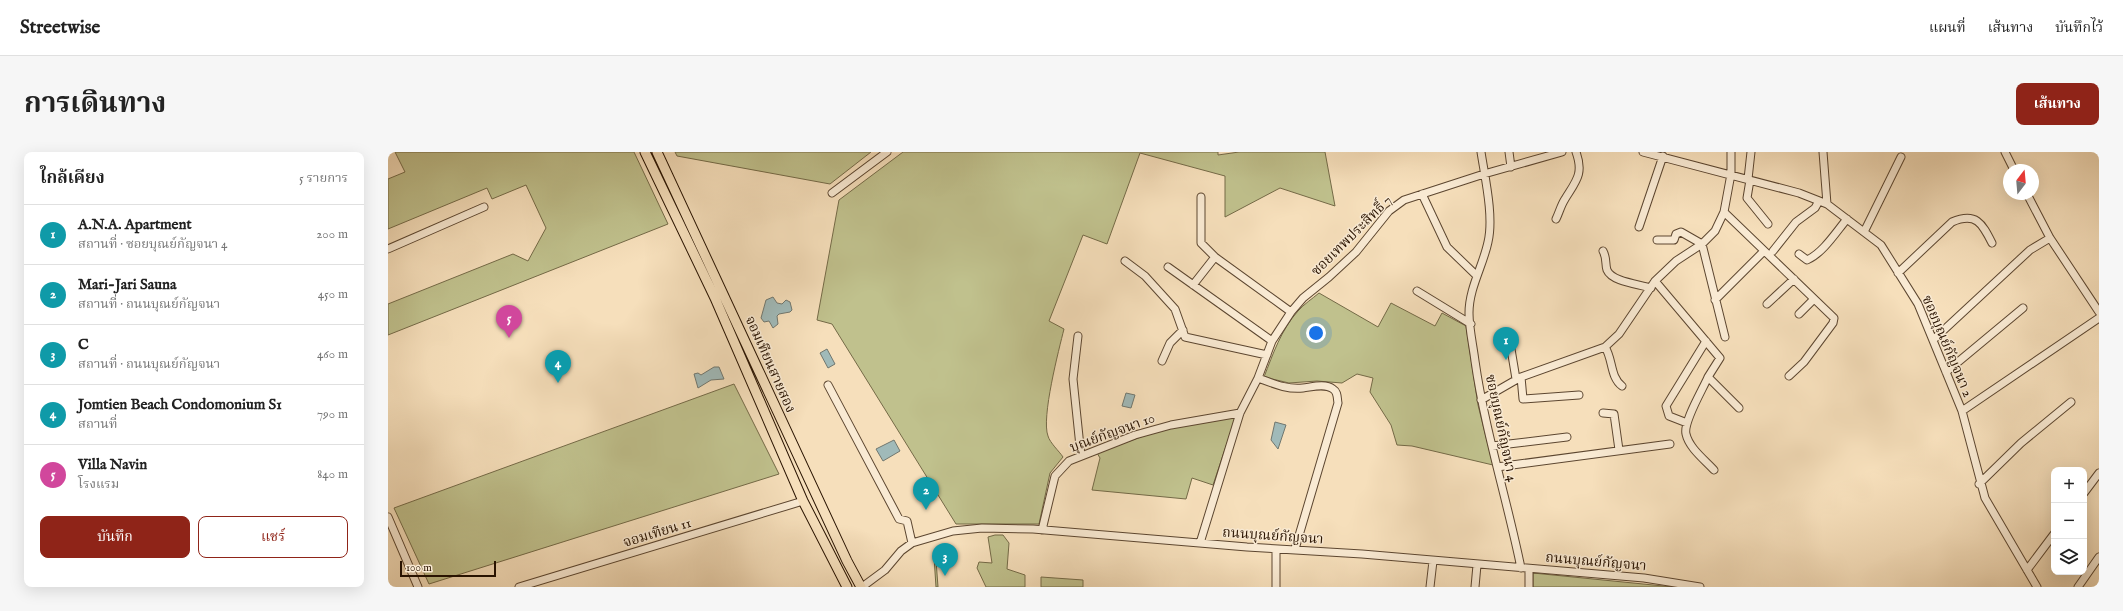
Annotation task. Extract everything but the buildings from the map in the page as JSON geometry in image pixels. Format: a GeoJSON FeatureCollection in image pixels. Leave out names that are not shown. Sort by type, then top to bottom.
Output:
{"type":"FeatureCollection","features":[{"type":"Feature","properties":{"kind":"main road","name":"จอมเทียนสายสอง"},"geometry":{"type":"LineString","coordinates":[[645,152],[715,298],[803,501],[847,587]]}},
{"type":"Feature","properties":{"kind":"main road","name":"จอมเทียนสายสอง"},"geometry":{"type":"LineString","coordinates":[[657,152],[724,294],[770,400],[827,519],[862,587]]}},
{"type":"Feature","properties":{"kind":"street"},"geometry":{"type":"LineString","coordinates":[[832,193],[887,152]]}},
{"type":"Feature","properties":{"kind":"street","name":"ซอยบุณย์กัญจนา 4"},"geometry":{"type":"LineString","coordinates":[[1481,152],[1491,226],[1488,243],[1477,276],[1469,312],[1470,324],[1481,400],[1512,523],[1521,568]]}},
{"type":"Feature","properties":{"kind":"street"},"geometry":{"type":"LineString","coordinates":[[1509,152],[1511,167]]}},
{"type":"Feature","properties":{"kind":"street","name":"ซอยเทพประสิทธิ์ 7"},"geometry":{"type":"LineString","coordinates":[[1200,543],[1240,413],[1258,378],[1272,341],[1291,312],[1303,298],[1356,252],[1389,211],[1404,200],[1484,174],[1562,152]]}},
{"type":"Feature","properties":{"kind":"street"},"geometry":{"type":"LineString","coordinates":[[1556,219],[1564,200],[1577,182],[1579,165],[1576,152]]}},
{"type":"Feature","properties":{"kind":"street","name":"ซอยบุณย์กัญจนา 2"},"geometry":{"type":"LineString","coordinates":[[1643,152],[1800,193],[1827,204],[1881,244],[1918,304],[1962,411],[1979,484],[1984,498],[2037,587]]}},
{"type":"Feature","properties":{"kind":"street"},"geometry":{"type":"LineString","coordinates":[[1481,400],[1519,378],[1605,346],[1619,334],[1653,285],[1676,260],[1702,244],[1715,231],[1724,212],[1731,174],[1731,152]]}},
{"type":"Feature","properties":{"kind":"street"},"geometry":{"type":"LineString","coordinates":[[1751,152],[1747,198],[1768,224]]}},
{"type":"Feature","properties":{"kind":"street"},"geometry":{"type":"LineString","coordinates":[[1823,152],[1827,204]]}},
{"type":"Feature","properties":{"kind":"street"},"geometry":{"type":"LineString","coordinates":[[2005,152],[2011,164]]}},
{"type":"Feature","properties":{"kind":"street"},"geometry":{"type":"LineString","coordinates":[[1639,226],[1663,156]]}},
{"type":"Feature","properties":{"kind":"street"},"geometry":{"type":"LineString","coordinates":[[1864,232],[1901,157]]}},
{"type":"Feature","properties":{"kind":"street"},"geometry":{"type":"LineString","coordinates":[[1422,194],[1447,247],[1477,276]]}},
{"type":"Feature","properties":{"kind":"street"},"geometry":{"type":"LineString","coordinates":[[1201,197],[1201,243],[1215,257],[1291,312]]}},
{"type":"Feature","properties":{"kind":"street"},"geometry":{"type":"LineString","coordinates":[[2030,200],[2050,238],[2099,312]]}},
{"type":"Feature","properties":{"kind":"street"},"geometry":{"type":"LineString","coordinates":[[1773,251],[1796,222],[1815,208],[1819,201]]}},
{"type":"Feature","properties":{"kind":"street"},"geometry":{"type":"LineString","coordinates":[[388,249],[484,207]]}},
{"type":"Feature","properties":{"kind":"street"},"geometry":{"type":"LineString","coordinates":[[1724,212],[1794,279],[1834,320],[1808,356],[1789,376]]}},
{"type":"Feature","properties":{"kind":"street"},"geometry":{"type":"LineString","coordinates":[[1799,254],[1807,260],[1810,258],[1825,246],[1847,219]]}},
{"type":"Feature","properties":{"kind":"street"},"geometry":{"type":"LineString","coordinates":[[1898,272],[1952,222],[1960,219],[1978,220],[1983,225],[1992,243]]}},
{"type":"Feature","properties":{"kind":"street"},"geometry":{"type":"LineString","coordinates":[[1657,240],[1674,240],[1676,234],[1681,232],[1702,244],[1725,337]]}},
{"type":"Feature","properties":{"kind":"street"},"geometry":{"type":"LineString","coordinates":[[1933,340],[2030,250],[2050,238]]}},
{"type":"Feature","properties":{"kind":"street"},"geometry":{"type":"LineString","coordinates":[[1715,300],[1764,250]]}},
{"type":"Feature","properties":{"kind":"street"},"geometry":{"type":"LineString","coordinates":[[1603,251],[1610,274],[1622,281],[1653,285],[1720,358],[1708,377],[1687,422],[1685,433],[1691,445],[1714,470]]}},
{"type":"Feature","properties":{"kind":"street"},"geometry":{"type":"LineString","coordinates":[[1193,286],[1215,257]]}},
{"type":"Feature","properties":{"kind":"street"},"geometry":{"type":"LineString","coordinates":[[1126,260],[1145,276],[1175,310],[1185,337],[1267,356]]}},
{"type":"Feature","properties":{"kind":"street"},"geometry":{"type":"LineString","coordinates":[[1168,267],[1272,341]]}},
{"type":"Feature","properties":{"kind":"street"},"geometry":{"type":"LineString","coordinates":[[1767,304],[1794,279]]}},
{"type":"Feature","properties":{"kind":"street"},"geometry":{"type":"LineString","coordinates":[[1417,291],[1470,324]]}},
{"type":"Feature","properties":{"kind":"street"},"geometry":{"type":"LineString","coordinates":[[715,298],[724,294]]}},
{"type":"Feature","properties":{"kind":"street"},"geometry":{"type":"LineString","coordinates":[[1799,314],[1814,299]]}},
{"type":"Feature","properties":{"kind":"street"},"geometry":{"type":"LineString","coordinates":[[1946,372],[2023,308]]}},
{"type":"Feature","properties":{"kind":"street"},"geometry":{"type":"LineString","coordinates":[[1962,411],[2099,318]]}},
{"type":"Feature","properties":{"kind":"street"},"geometry":{"type":"LineString","coordinates":[[1162,361],[1170,344],[1183,330]]}},
{"type":"Feature","properties":{"kind":"street"},"geometry":{"type":"LineString","coordinates":[[1078,336],[1073,379],[1081,456]]}},
{"type":"Feature","properties":{"kind":"street"},"geometry":{"type":"LineString","coordinates":[[1687,422],[1669,416],[1666,406],[1706,342]]}},
{"type":"Feature","properties":{"kind":"street"},"geometry":{"type":"LineString","coordinates":[[1605,346],[1609,353],[1616,382],[1622,386]]}},
{"type":"Feature","properties":{"kind":"street"},"geometry":{"type":"LineString","coordinates":[[1511,349],[1523,399],[1579,395]]}},
{"type":"Feature","properties":{"kind":"street"},"geometry":{"type":"LineString","coordinates":[[1708,377],[1739,408]]}},
{"type":"Feature","properties":{"kind":"street"},"geometry":{"type":"LineString","coordinates":[[1258,378],[1284,387],[1300,388],[1327,386],[1334,389],[1337,393],[1338,403],[1295,549]]}},
{"type":"Feature","properties":{"kind":"street"},"geometry":{"type":"LineString","coordinates":[[828,386],[899,519],[907,521],[912,543]]}},
{"type":"Feature","properties":{"kind":"street"},"geometry":{"type":"LineString","coordinates":[[1979,484],[2021,443],[2071,402]]}},
{"type":"Feature","properties":{"kind":"street","name":"บุณย์กัญจนา 10"},"geometry":{"type":"LineString","coordinates":[[1042,530],[1055,476],[1069,462],[1135,435],[1171,425],[1240,413]]}},
{"type":"Feature","properties":{"kind":"street"},"geometry":{"type":"LineString","coordinates":[[1603,413],[1613,414],[1615,416],[1619,450]]}},
{"type":"Feature","properties":{"kind":"street"},"geometry":{"type":"LineString","coordinates":[[1492,446],[1567,437]]}},
{"type":"Feature","properties":{"kind":"street"},"geometry":{"type":"LineString","coordinates":[[1497,467],[1670,444]]}},
{"type":"Feature","properties":{"kind":"street"},"geometry":{"type":"LineString","coordinates":[[2087,489],[2099,473]]}},
{"type":"Feature","properties":{"kind":"street","name":"จอมเทียน 11"},"geometry":{"type":"LineString","coordinates":[[519,587],[803,501]]}},
{"type":"Feature","properties":{"kind":"street"},"geometry":{"type":"LineString","coordinates":[[388,517],[418,587]]}},
{"type":"Feature","properties":{"kind":"street"},"geometry":{"type":"LineString","coordinates":[[815,525],[827,519]]}},
{"type":"Feature","properties":{"kind":"street","name":"ถนนบุณย์กัญจนา"},"geometry":{"type":"LineString","coordinates":[[862,587],[885,570],[900,551],[912,543],[952,531],[982,528],[1042,530],[1276,549],[1295,549],[1644,578],[1700,587]]}},
{"type":"Feature","properties":{"kind":"street"},"geometry":{"type":"LineString","coordinates":[[2027,570],[2051,538]]}},
{"type":"Feature","properties":{"kind":"street"},"geometry":{"type":"LineString","coordinates":[[1276,549],[1276,587]]}},
{"type":"Feature","properties":{"kind":"street"},"geometry":{"type":"LineString","coordinates":[[2078,587],[2099,557]]}},
{"type":"Feature","properties":{"kind":"street"},"geometry":{"type":"LineString","coordinates":[[1430,587],[1433,561]]}},
{"type":"Feature","properties":{"kind":"street"},"geometry":{"type":"LineString","coordinates":[[1476,587],[1477,565]]}},
{"type":"Feature","properties":{"kind":"street"},"geometry":{"type":"LineString","coordinates":[[1529,569],[1530,587]]}},
{"type":"Feature","properties":{"kind":"green space"},"geometry":{"type":"Polygon","coordinates":[[[395,152],[634,152],[668,224],[388,335],[388,304],[513,254],[528,261],[546,228],[526,185],[492,199],[487,188],[388,229],[388,179],[405,172],[395,152]]]}},
{"type":"Feature","properties":{"kind":"green space"},"geometry":{"type":"Polygon","coordinates":[[[675,152],[871,152],[830,184],[677,156],[675,152]]]}},
{"type":"Feature","properties":{"kind":"green space"},"geometry":{"type":"Polygon","coordinates":[[[903,152],[1218,152],[1218,155],[1239,152],[1325,152],[1335,206],[1280,188],[1225,217],[1225,176],[1140,153],[1107,244],[1083,235],[1049,321],[1064,329],[1052,383],[1046,427],[1049,439],[1063,457],[1050,473],[1039,524],[956,524],[832,324],[817,320],[839,200],[903,152]]]}},
{"type":"Feature","properties":{"kind":"green space"},"geometry":{"type":"Polygon","coordinates":[[[1319,293],[1378,327],[1391,303],[1435,326],[1442,313],[1466,326],[1478,405],[1493,465],[1412,446],[1397,445],[1391,425],[1370,392],[1373,378],[1357,374],[1342,383],[1317,381],[1289,383],[1264,377],[1278,342],[1292,318],[1300,308],[1319,293]]]}},
{"type":"Feature","properties":{"kind":"green space"},"geometry":{"type":"Polygon","coordinates":[[[734,384],[779,474],[429,584],[394,508],[734,384]]]}},
{"type":"Feature","properties":{"kind":"green space"},"geometry":{"type":"Polygon","coordinates":[[[1236,416],[1213,485],[1192,478],[1186,499],[1092,490],[1100,458],[1097,453],[1168,427],[1236,416]]]}},
{"type":"Feature","properties":{"kind":"green space"},"geometry":{"type":"Polygon","coordinates":[[[1003,535],[1009,543],[1007,569],[1025,575],[1025,587],[986,587],[977,568],[979,562],[992,563],[988,537],[1003,535]]]}},
{"type":"Feature","properties":{"kind":"green space"},"geometry":{"type":"Polygon","coordinates":[[[950,554],[950,561],[938,562],[936,560],[938,587],[936,587],[934,557],[950,554]]]}},
{"type":"Feature","properties":{"kind":"green space"},"geometry":{"type":"Polygon","coordinates":[[[1533,573],[1673,587],[1533,587],[1533,573]]]}},
{"type":"Feature","properties":{"kind":"green space"},"geometry":{"type":"Polygon","coordinates":[[[1041,577],[1083,580],[1083,587],[1041,587],[1041,577]]]}},
{"type":"Feature","properties":{"kind":"water"},"geometry":{"type":"Polygon","coordinates":[[[773,297],[777,303],[782,304],[786,300],[790,302],[792,310],[790,312],[779,314],[777,316],[778,324],[773,328],[769,321],[764,322],[761,318],[766,300],[773,297]]]}},
{"type":"Feature","properties":{"kind":"water"},"geometry":{"type":"Polygon","coordinates":[[[827,349],[835,364],[828,368],[820,353],[827,349]]]}},
{"type":"Feature","properties":{"kind":"water"},"geometry":{"type":"Polygon","coordinates":[[[714,367],[719,367],[724,379],[711,380],[698,388],[694,374],[698,373],[701,375],[714,367]]]}},
{"type":"Feature","properties":{"kind":"water"},"geometry":{"type":"Polygon","coordinates":[[[1126,393],[1135,395],[1131,408],[1122,406],[1126,393]]]}},
{"type":"Feature","properties":{"kind":"water"},"geometry":{"type":"Polygon","coordinates":[[[1275,422],[1286,425],[1278,449],[1271,440],[1275,422]]]}},
{"type":"Feature","properties":{"kind":"water"},"geometry":{"type":"Polygon","coordinates":[[[894,440],[900,451],[883,461],[876,449],[894,440]]]}},
{"type":"Feature","properties":{"kind":"place","name":"Villa Navin"},"geometry":{"type":"Point","coordinates":[509,338]}},
{"type":"Feature","properties":{"kind":"place","name":"A.N.A. Apartment"},"geometry":{"type":"Point","coordinates":[1506,360]}},
{"type":"Feature","properties":{"kind":"place","name":"Jomtien Beach Condomonium S1"},"geometry":{"type":"Point","coordinates":[558,383]}},
{"type":"Feature","properties":{"kind":"place","name":"Mari-Jari Sauna"},"geometry":{"type":"Point","coordinates":[926,510]}},
{"type":"Feature","properties":{"kind":"place","name":"C"},"geometry":{"type":"Point","coordinates":[945,576]}}]}
